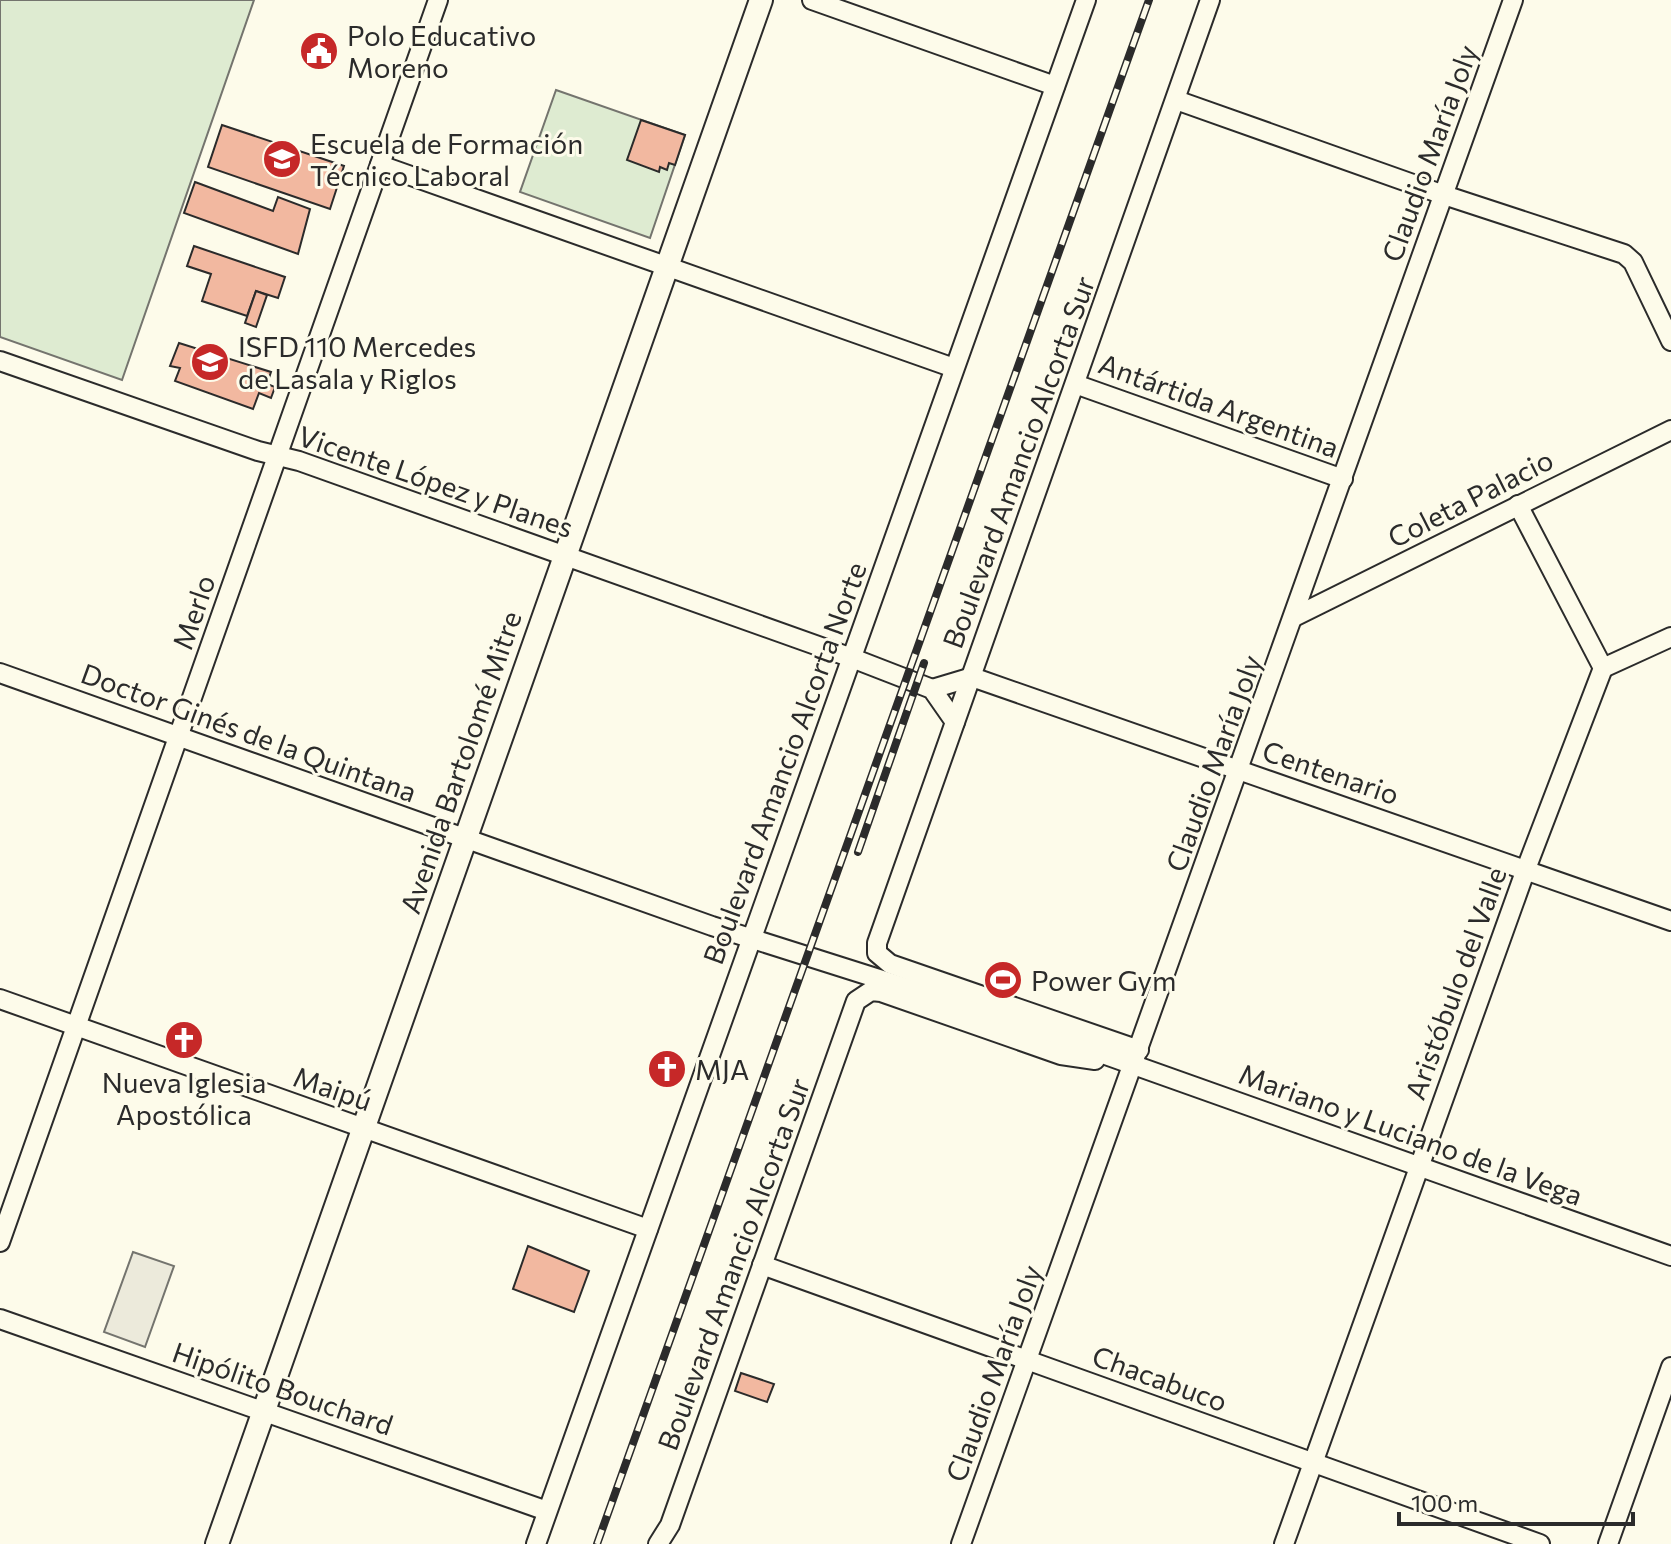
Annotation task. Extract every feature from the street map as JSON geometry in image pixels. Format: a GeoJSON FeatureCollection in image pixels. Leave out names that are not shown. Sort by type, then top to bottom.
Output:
{"type":"FeatureCollection","features":[{"type":"Feature","properties":{"kind":"main road","name":"Avenida Bartolomé Mitre"},"geometry":{"type":"LineString","coordinates":[[217,1544],[761,0]]}},
{"type":"Feature","properties":{"kind":"street","name":"Merlo"},"geometry":{"type":"LineString","coordinates":[[0,1242],[438,0]]}},
{"type":"Feature","properties":{"kind":"street"},"geometry":{"type":"LineString","coordinates":[[812,0],[1055,86]]}},
{"type":"Feature","properties":{"kind":"street","name":"Boulevard Amancio Alcorta Norte"},"geometry":{"type":"LineString","coordinates":[[536,1544],[1086,0]]}},
{"type":"Feature","properties":{"kind":"street","name":"Boulevard Amancio Alcorta Sur"},"geometry":{"type":"LineString","coordinates":[[877,943],[1210,0]]}},
{"type":"Feature","properties":{"kind":"street","name":"Claudio María Joly"},"geometry":{"type":"LineString","coordinates":[[961,1544],[1513,0]]}},
{"type":"Feature","properties":{"kind":"street"},"geometry":{"type":"LineString","coordinates":[[1176,100],[1444,195],[1624,254],[1633,262],[1671,341]]}},
{"type":"Feature","properties":{"kind":"street"},"geometry":{"type":"LineString","coordinates":[[380,165],[954,368]]}},
{"type":"Feature","properties":{"kind":"street","name":"Vicente López y Planes"},"geometry":{"type":"LineString","coordinates":[[0,361],[564,555],[932,689]]}},
{"type":"Feature","properties":{"kind":"street","name":"Antártida Argentina"},"geometry":{"type":"LineString","coordinates":[[1075,384],[1343,479]]}},
{"type":"Feature","properties":{"kind":"street","name":"Coleta Palacio"},"geometry":{"type":"LineString","coordinates":[[1294,617],[1671,430]]}},
{"type":"Feature","properties":{"kind":"street"},"geometry":{"type":"LineString","coordinates":[[1518,505],[1603,668],[1671,637]]}},
{"type":"Feature","properties":{"kind":"street","name":"Aristóbulo del Valle"},"geometry":{"type":"LineString","coordinates":[[1284,1544],[1526,869],[1603,668]]}},
{"type":"Feature","properties":{"kind":"street","name":"Doctor Ginés de la Quintana"},"geometry":{"type":"LineString","coordinates":[[0,673],[751,940],[865,974]]}},
{"type":"Feature","properties":{"kind":"street"},"geometry":{"type":"LineString","coordinates":[[955,722],[932,689],[972,677]]}},
{"type":"Feature","properties":{"kind":"street","name":"Centenario"},"geometry":{"type":"LineString","coordinates":[[972,677],[1671,921]]}},
{"type":"Feature","properties":{"kind":"street","name":"Mariano y Luciano de la Vega"},"geometry":{"type":"LineString","coordinates":[[877,943],[877,953],[890,964],[1419,1166],[1671,1256]]}},
{"type":"Feature","properties":{"kind":"street","name":"Mariano y Luciano de la Vega"},"geometry":{"type":"LineString","coordinates":[[865,974],[1136,1058]]}},
{"type":"Feature","properties":{"kind":"street","name":"Mariano y Luciano de la Vega"},"geometry":{"type":"LineString","coordinates":[[856,1001],[871,991],[881,992],[1061,1055],[1136,1058]]}},
{"type":"Feature","properties":{"kind":"street","name":"Maipú"},"geometry":{"type":"LineString","coordinates":[[0,999],[648,1229]]}},
{"type":"Feature","properties":{"kind":"street","name":"Boulevard Amancio Alcorta Sur"},"geometry":{"type":"LineString","coordinates":[[658,1544],[670,1525],[856,1001]]}},
{"type":"Feature","properties":{"kind":"street","name":"Chacabuco"},"geometry":{"type":"LineString","coordinates":[[762,1265],[1540,1544]]}},
{"type":"Feature","properties":{"kind":"street","name":"Hipólito Bouchard"},"geometry":{"type":"LineString","coordinates":[[0,1319],[547,1511]]}},
{"type":"Feature","properties":{"kind":"street"},"geometry":{"type":"LineString","coordinates":[[1608,1544],[1671,1367]]}},
{"type":"Feature","properties":{"kind":"green space"},"geometry":{"type":"Polygon","coordinates":[[[0,0],[254,0],[122,380],[0,337],[0,0]]]}},
{"type":"Feature","properties":{"kind":"green space"},"geometry":{"type":"Polygon","coordinates":[[[556,90],[685,135],[650,238],[520,192],[556,90]]]}},
{"type":"Feature","properties":{"kind":"shaded area"},"geometry":{"type":"Polygon","coordinates":[[[133,1252],[174,1266],[145,1347],[104,1332],[133,1252]]]}},
{"type":"Feature","properties":{"kind":"building"},"geometry":{"type":"Polygon","coordinates":[[[641,120],[685,135],[675,165],[669,163],[667,170],[660,167],[659,172],[627,160],[641,120]]]}},
{"type":"Feature","properties":{"kind":"building"},"geometry":{"type":"Polygon","coordinates":[[[222,125],[344,166],[330,209],[208,167],[222,125]]]}},
{"type":"Feature","properties":{"kind":"building"},"geometry":{"type":"Polygon","coordinates":[[[195,182],[273,211],[278,197],[310,209],[298,254],[184,213],[195,182]]]}},
{"type":"Feature","properties":{"kind":"building"},"geometry":{"type":"Polygon","coordinates":[[[194,246],[285,277],[278,298],[256,291],[247,316],[202,301],[211,274],[187,266],[194,246]]]}},
{"type":"Feature","properties":{"kind":"building"},"geometry":{"type":"Polygon","coordinates":[[[256,291],[267,295],[256,327],[245,323],[256,291]]]}},
{"type":"Feature","properties":{"kind":"building"},"geometry":{"type":"Polygon","coordinates":[[[179,343],[271,372],[267,384],[275,387],[271,398],[259,393],[253,409],[175,381],[180,368],[170,366],[179,343]]]}},
{"type":"Feature","properties":{"kind":"building"},"geometry":{"type":"Polygon","coordinates":[[[528,1246],[589,1271],[574,1312],[513,1289],[528,1246]]]}},
{"type":"Feature","properties":{"kind":"building"},"geometry":{"type":"Polygon","coordinates":[[[741,1373],[774,1384],[767,1402],[735,1391],[741,1373]]]}},
{"type":"Feature","properties":{"kind":"railway"},"geometry":{"type":"LineString","coordinates":[[597,1544],[1149,0]]}},
{"type":"Feature","properties":{"kind":"railway"},"geometry":{"type":"LineString","coordinates":[[858,852],[924,663]]}},
{"type":"Feature","properties":{"kind":"place","name":"Polo Educativo Moreno"},"geometry":{"type":"Point","coordinates":[319,51]}},
{"type":"Feature","properties":{"kind":"place","name":"Escuela de Formación Técnico Laboral"},"geometry":{"type":"Point","coordinates":[282,159]}},
{"type":"Feature","properties":{"kind":"place","name":"ISFD 110 Mercedes de Lasala y Riglos"},"geometry":{"type":"Point","coordinates":[210,362]}},
{"type":"Feature","properties":{"kind":"place","name":"Power Gym"},"geometry":{"type":"Point","coordinates":[1003,980]}},
{"type":"Feature","properties":{"kind":"place","name":"Nueva Iglesia Apostólica"},"geometry":{"type":"Point","coordinates":[184,1040]}},
{"type":"Feature","properties":{"kind":"place","name":"MJA"},"geometry":{"type":"Point","coordinates":[667,1069]}}]}
